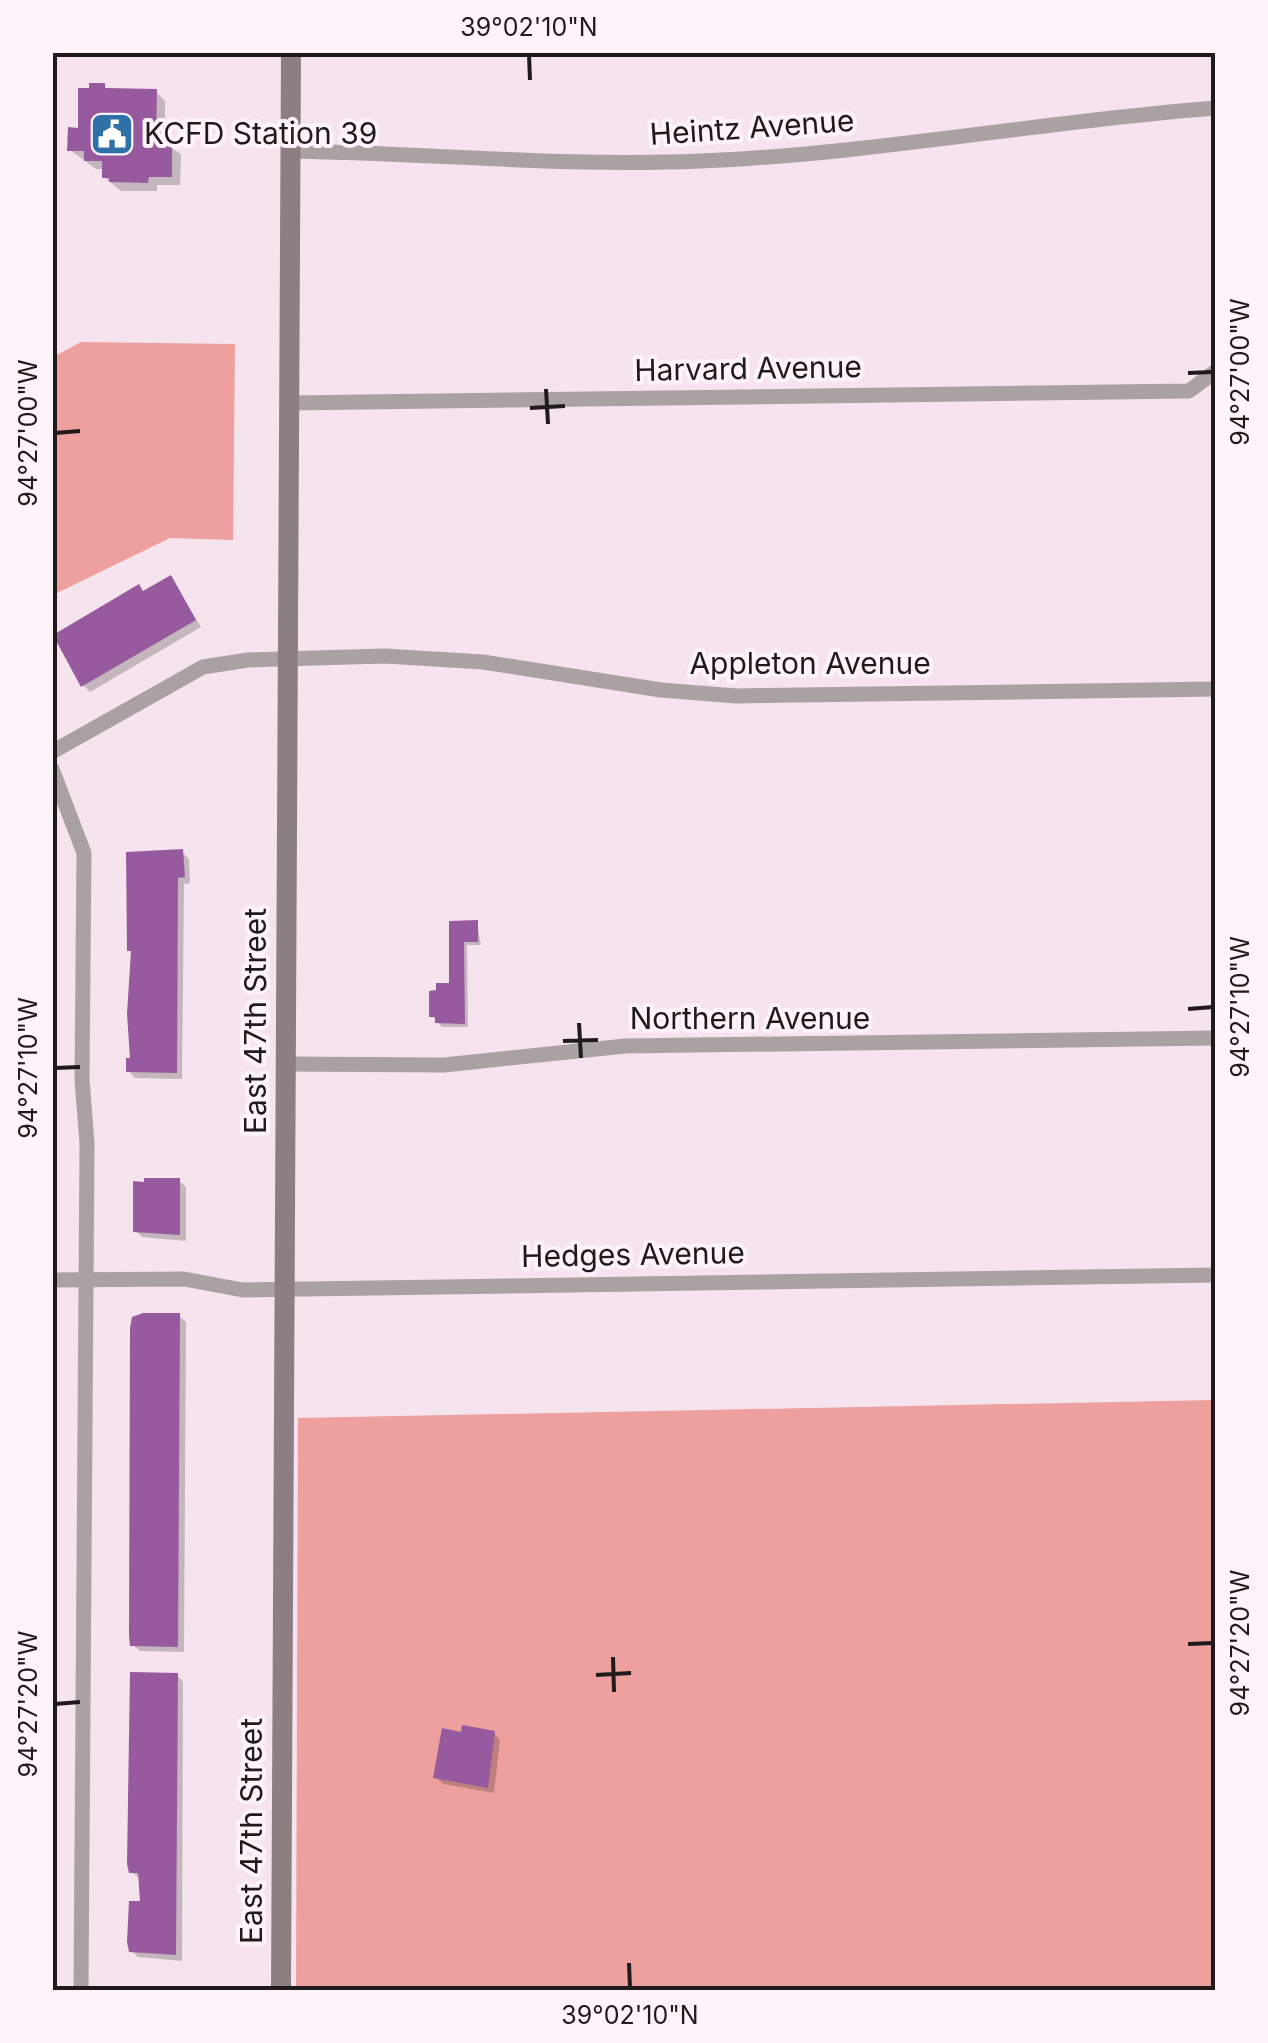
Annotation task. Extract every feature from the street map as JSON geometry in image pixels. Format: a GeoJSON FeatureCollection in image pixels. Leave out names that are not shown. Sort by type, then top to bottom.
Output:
{"type":"FeatureCollection","features":[{"type":"Feature","properties":{"kind":"main road","name":"East 47th Street"},"geometry":{"type":"LineString","coordinates":[[282,1990],[291,52]]}},
{"type":"Feature","properties":{"kind":"street","name":"Heintz Avenue"},"geometry":{"type":"LineString","coordinates":[[290,151],[623,164],[705,161],[870,148],[1085,118],[1216,108]]}},
{"type":"Feature","properties":{"kind":"street","name":"Harvard Avenue"},"geometry":{"type":"LineString","coordinates":[[288,403],[1189,391],[1210,376]]}},
{"type":"Feature","properties":{"kind":"street","name":"Appleton Avenue"},"geometry":{"type":"LineString","coordinates":[[52,752],[203,667],[287,658],[483,662],[661,690],[736,696],[1216,690]]}},
{"type":"Feature","properties":{"kind":"street"},"geometry":{"type":"LineString","coordinates":[[52,769],[84,853],[86,1280],[81,1990]]}},
{"type":"Feature","properties":{"kind":"street","name":"Northern Avenue"},"geometry":{"type":"LineString","coordinates":[[285,1064],[444,1065],[625,1046],[1216,1038]]}},
{"type":"Feature","properties":{"kind":"street","name":"Hedges Avenue"},"geometry":{"type":"LineString","coordinates":[[52,1280],[184,1279],[243,1290],[1216,1275]]}},
{"type":"Feature","properties":{"kind":"shaded area"},"geometry":{"type":"Polygon","coordinates":[[[81,342],[235,344],[233,540],[170,538],[53,595],[53,357],[81,342]]]}},
{"type":"Feature","properties":{"kind":"shaded area"},"geometry":{"type":"Polygon","coordinates":[[[1215,1400],[1215,1990],[296,1990],[298,1418],[1215,1400]]]}},
{"type":"Feature","properties":{"kind":"building","name":"KCFD Station 39"},"geometry":{"type":"Polygon","coordinates":[[[89,83],[105,83],[105,88],[157,89],[156,141],[172,142],[172,177],[149,177],[148,183],[109,182],[109,178],[102,178],[102,161],[84,161],[84,151],[67,151],[68,127],[78,128],[78,88],[89,88],[89,83]]]}},
{"type":"Feature","properties":{"kind":"building"},"geometry":{"type":"Polygon","coordinates":[[[171,575],[196,620],[81,687],[53,635],[139,584],[143,591],[171,575]]]}},
{"type":"Feature","properties":{"kind":"building"},"geometry":{"type":"Polygon","coordinates":[[[183,849],[185,877],[178,878],[177,1073],[126,1072],[126,1058],[130,1058],[127,1014],[131,951],[127,951],[126,852],[183,849]]]}},
{"type":"Feature","properties":{"kind":"building"},"geometry":{"type":"Polygon","coordinates":[[[478,920],[478,942],[464,942],[465,1024],[435,1023],[435,1017],[429,1017],[429,991],[436,990],[436,983],[449,983],[449,921],[478,920]]]}},
{"type":"Feature","properties":{"kind":"building"},"geometry":{"type":"Polygon","coordinates":[[[144,1178],[180,1178],[180,1235],[133,1232],[133,1181],[144,1182],[144,1178]]]}},
{"type":"Feature","properties":{"kind":"building"},"geometry":{"type":"Polygon","coordinates":[[[143,1313],[180,1313],[178,1647],[130,1646],[130,1328],[132,1317],[143,1313]]]}},
{"type":"Feature","properties":{"kind":"building"},"geometry":{"type":"Polygon","coordinates":[[[130,1672],[178,1673],[176,1955],[129,1952],[127,1942],[129,1901],[140,1901],[138,1873],[129,1873],[127,1864],[130,1672]]]}},
{"type":"Feature","properties":{"kind":"building"},"geometry":{"type":"Polygon","coordinates":[[[462,1725],[495,1731],[488,1788],[433,1778],[442,1728],[461,1732],[462,1725]]]}},
{"type":"Feature","properties":{"kind":"place","name":"KCFD Station 39"},"geometry":{"type":"Point","coordinates":[112,134]}}]}
